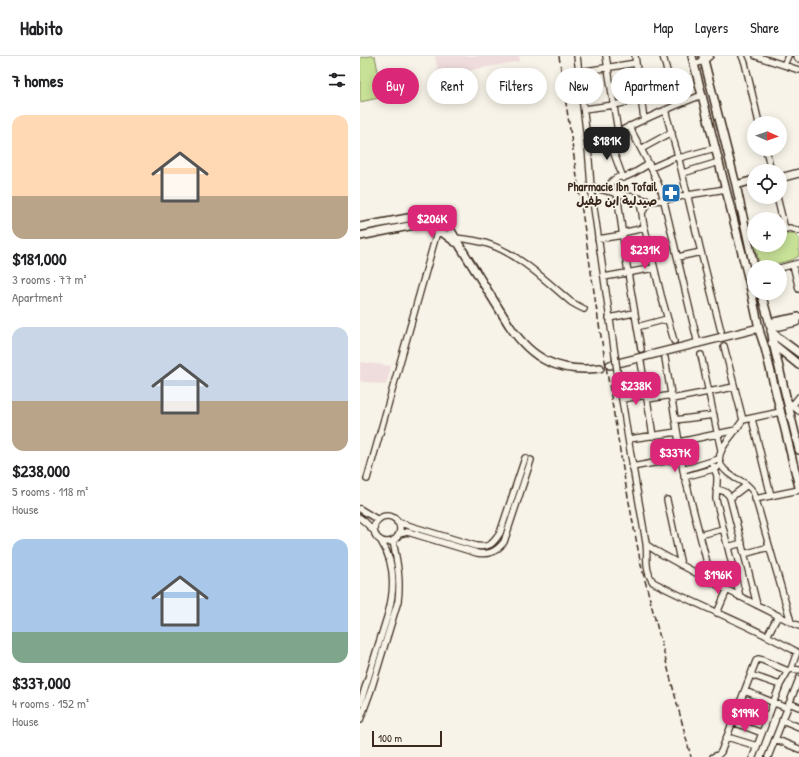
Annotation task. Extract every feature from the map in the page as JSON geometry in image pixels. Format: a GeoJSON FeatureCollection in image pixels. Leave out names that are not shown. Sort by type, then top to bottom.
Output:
{"type":"FeatureCollection","features":[{"type":"Feature","properties":{"kind":"main road"},"geometry":{"type":"LineString","coordinates":[[706,58],[736,187],[747,224]]}},
{"type":"Feature","properties":{"kind":"main road"},"geometry":{"type":"LineString","coordinates":[[693,60],[749,281],[799,489]]}},
{"type":"Feature","properties":{"kind":"main road"},"geometry":{"type":"LineString","coordinates":[[787,172],[799,169]]}},
{"type":"Feature","properties":{"kind":"main road"},"geometry":{"type":"LineString","coordinates":[[787,176],[799,173]]}},
{"type":"Feature","properties":{"kind":"main road"},"geometry":{"type":"LineString","coordinates":[[736,187],[747,183]]}},
{"type":"Feature","properties":{"kind":"main road"},"geometry":{"type":"LineString","coordinates":[[736,187],[747,185]]}},
{"type":"Feature","properties":{"kind":"main road"},"geometry":{"type":"LineString","coordinates":[[360,227],[429,214],[433,214],[439,219],[446,220],[455,238],[516,335],[524,345],[542,359],[552,364],[588,370],[600,368]]}},
{"type":"Feature","properties":{"kind":"main road"},"geometry":{"type":"LineString","coordinates":[[413,217],[415,224]]}},
{"type":"Feature","properties":{"kind":"main road"},"geometry":{"type":"LineString","coordinates":[[438,230],[435,223],[439,219]]}},
{"type":"Feature","properties":{"kind":"main road"},"geometry":{"type":"LineString","coordinates":[[360,236],[415,224],[428,223],[460,246]]}},
{"type":"Feature","properties":{"kind":"main road"},"geometry":{"type":"LineString","coordinates":[[438,230],[448,230],[449,227]]}},
{"type":"Feature","properties":{"kind":"main road"},"geometry":{"type":"LineString","coordinates":[[763,300],[785,393],[790,404],[799,450]]}},
{"type":"Feature","properties":{"kind":"main road"},"geometry":{"type":"LineString","coordinates":[[770,327],[799,317]]}},
{"type":"Feature","properties":{"kind":"main road"},"geometry":{"type":"LineString","coordinates":[[799,353],[780,340],[766,320],[760,322],[760,331],[774,345],[799,364]]}},
{"type":"Feature","properties":{"kind":"main road"},"geometry":{"type":"LineString","coordinates":[[770,327],[799,322]]}},
{"type":"Feature","properties":{"kind":"main road"},"geometry":{"type":"LineString","coordinates":[[610,365],[760,331],[769,337],[770,327]]}},
{"type":"Feature","properties":{"kind":"main road"},"geometry":{"type":"LineString","coordinates":[[776,395],[785,393]]}},
{"type":"Feature","properties":{"kind":"main road"},"geometry":{"type":"LineString","coordinates":[[787,438],[796,436]]}},
{"type":"Feature","properties":{"kind":"street"},"geometry":{"type":"LineString","coordinates":[[577,56],[578,68]]}},
{"type":"Feature","properties":{"kind":"street"},"geometry":{"type":"LineString","coordinates":[[606,56],[618,132]]}},
{"type":"Feature","properties":{"kind":"street"},"geometry":{"type":"LineString","coordinates":[[635,56],[637,68]]}},
{"type":"Feature","properties":{"kind":"street"},"geometry":{"type":"LineString","coordinates":[[663,56],[666,68]]}},
{"type":"Feature","properties":{"kind":"street"},"geometry":{"type":"LineString","coordinates":[[743,56],[757,116]]}},
{"type":"Feature","properties":{"kind":"street"},"geometry":{"type":"LineString","coordinates":[[756,56],[769,58],[799,70]]}},
{"type":"Feature","properties":{"kind":"street"},"geometry":{"type":"LineString","coordinates":[[784,65],[788,56]]}},
{"type":"Feature","properties":{"kind":"street"},"geometry":{"type":"LineString","coordinates":[[693,60],[706,58]]}},
{"type":"Feature","properties":{"kind":"street"},"geometry":{"type":"LineString","coordinates":[[603,69],[636,63]]}},
{"type":"Feature","properties":{"kind":"street"},"geometry":{"type":"LineString","coordinates":[[588,147],[644,119],[702,95]]}},
{"type":"Feature","properties":{"kind":"street"},"geometry":{"type":"LineString","coordinates":[[583,104],[591,187],[609,322],[629,438],[632,467],[647,545],[647,564],[649,575],[653,582],[670,591],[798,652],[790,670],[780,685],[753,757]]}},
{"type":"Feature","properties":{"kind":"street"},"geometry":{"type":"LineString","coordinates":[[584,110],[618,104]]}},
{"type":"Feature","properties":{"kind":"street"},"geometry":{"type":"LineString","coordinates":[[642,104],[644,119]]}},
{"type":"Feature","properties":{"kind":"street"},"geometry":{"type":"LineString","coordinates":[[665,110],[679,157],[721,331]]}},
{"type":"Feature","properties":{"kind":"street"},"geometry":{"type":"LineString","coordinates":[[629,126],[660,186],[698,344]]}},
{"type":"Feature","properties":{"kind":"street"},"geometry":{"type":"LineString","coordinates":[[641,149],[672,132]]}},
{"type":"Feature","properties":{"kind":"street"},"geometry":{"type":"LineString","coordinates":[[608,137],[622,176]]}},
{"type":"Feature","properties":{"kind":"street"},"geometry":{"type":"LineString","coordinates":[[607,191],[612,180],[616,178],[622,176],[623,178],[650,166],[715,148]]}},
{"type":"Feature","properties":{"kind":"street"},"geometry":{"type":"LineString","coordinates":[[683,173],[719,162]]}},
{"type":"Feature","properties":{"kind":"street"},"geometry":{"type":"LineString","coordinates":[[591,187],[649,201],[726,190]]}},
{"type":"Feature","properties":{"kind":"street"},"geometry":{"type":"LineString","coordinates":[[617,193],[634,313],[641,349]]}},
{"type":"Feature","properties":{"kind":"street"},"geometry":{"type":"LineString","coordinates":[[639,198],[644,228],[674,341]]}},
{"type":"Feature","properties":{"kind":"street"},"geometry":{"type":"LineString","coordinates":[[642,213],[649,201]]}},
{"type":"Feature","properties":{"kind":"street"},"geometry":{"type":"LineString","coordinates":[[598,239],[644,228]]}},
{"type":"Feature","properties":{"kind":"street"},"geometry":{"type":"LineString","coordinates":[[787,228],[799,231]]}},
{"type":"Feature","properties":{"kind":"street"},"geometry":{"type":"LineString","coordinates":[[367,479],[438,230]]}},
{"type":"Feature","properties":{"kind":"street"},"geometry":{"type":"LineString","coordinates":[[455,238],[475,240],[489,244],[512,255],[578,306],[584,309]]}},
{"type":"Feature","properties":{"kind":"street"},"geometry":{"type":"LineString","coordinates":[[678,257],[701,252]]}},
{"type":"Feature","properties":{"kind":"street"},"geometry":{"type":"LineString","coordinates":[[796,264],[799,289]]}},
{"type":"Feature","properties":{"kind":"street"},"geometry":{"type":"LineString","coordinates":[[604,277],[654,268]]}},
{"type":"Feature","properties":{"kind":"street"},"geometry":{"type":"LineString","coordinates":[[609,322],[634,313]]}},
{"type":"Feature","properties":{"kind":"street"},"geometry":{"type":"LineString","coordinates":[[637,327],[667,319]]}},
{"type":"Feature","properties":{"kind":"street"},"geometry":{"type":"LineString","coordinates":[[724,346],[743,420]]}},
{"type":"Feature","properties":{"kind":"street"},"geometry":{"type":"LineString","coordinates":[[701,355],[721,450],[719,459],[721,467],[726,472],[751,488],[791,622]]}},
{"type":"Feature","properties":{"kind":"street"},"geometry":{"type":"LineString","coordinates":[[666,358],[684,477],[712,582]]}},
{"type":"Feature","properties":{"kind":"street"},"geometry":{"type":"LineString","coordinates":[[641,362],[653,436]]}},
{"type":"Feature","properties":{"kind":"street"},"geometry":{"type":"LineString","coordinates":[[622,399],[672,397],[734,387]]}},
{"type":"Feature","properties":{"kind":"street"},"geometry":{"type":"LineString","coordinates":[[799,397],[790,404],[799,411]]}},
{"type":"Feature","properties":{"kind":"street"},"geometry":{"type":"LineString","coordinates":[[721,450],[743,420],[780,412]]}},
{"type":"Feature","properties":{"kind":"street"},"geometry":{"type":"LineString","coordinates":[[675,420],[714,414]]}},
{"type":"Feature","properties":{"kind":"street"},"geometry":{"type":"LineString","coordinates":[[752,419],[771,496]]}},
{"type":"Feature","properties":{"kind":"street"},"geometry":{"type":"LineString","coordinates":[[679,442],[736,430]]}},
{"type":"Feature","properties":{"kind":"street"},"geometry":{"type":"LineString","coordinates":[[629,438],[677,432]]}},
{"type":"Feature","properties":{"kind":"street"},"geometry":{"type":"LineString","coordinates":[[397,522],[476,546],[483,547],[490,545],[495,541],[500,533],[525,458]]}},
{"type":"Feature","properties":{"kind":"street"},"geometry":{"type":"LineString","coordinates":[[632,467],[681,458]]}},
{"type":"Feature","properties":{"kind":"street"},"geometry":{"type":"LineString","coordinates":[[683,470],[719,459]]}},
{"type":"Feature","properties":{"kind":"street"},"geometry":{"type":"LineString","coordinates":[[399,534],[407,532],[483,554],[498,549],[504,542],[531,460]]}},
{"type":"Feature","properties":{"kind":"street"},"geometry":{"type":"LineString","coordinates":[[712,461],[717,476],[716,500],[740,597]]}},
{"type":"Feature","properties":{"kind":"street"},"geometry":{"type":"LineString","coordinates":[[684,477],[721,467]]}},
{"type":"Feature","properties":{"kind":"street"},"geometry":{"type":"LineString","coordinates":[[730,498],[748,485]]}},
{"type":"Feature","properties":{"kind":"street"},"geometry":{"type":"LineString","coordinates":[[716,489],[726,491],[730,498],[757,605]]}},
{"type":"Feature","properties":{"kind":"street"},"geometry":{"type":"LineString","coordinates":[[755,499],[799,489]]}},
{"type":"Feature","properties":{"kind":"street"},"geometry":{"type":"LineString","coordinates":[[667,500],[681,565]]}},
{"type":"Feature","properties":{"kind":"street"},"geometry":{"type":"LineString","coordinates":[[360,509],[378,520]]}},
{"type":"Feature","properties":{"kind":"street"},"geometry":{"type":"LineString","coordinates":[[374,531],[375,524],[381,518],[387,516],[393,518],[397,522],[400,528],[399,534],[393,541],[381,541]]}},
{"type":"Feature","properties":{"kind":"street"},"geometry":{"type":"LineString","coordinates":[[360,518],[370,525],[376,537],[381,541],[388,554],[391,565],[393,585],[392,600],[360,704]]}},
{"type":"Feature","properties":{"kind":"street"},"geometry":{"type":"LineString","coordinates":[[700,535],[723,529]]}},
{"type":"Feature","properties":{"kind":"street"},"geometry":{"type":"LineString","coordinates":[[360,720],[371,690],[398,601],[399,572],[393,541]]}},
{"type":"Feature","properties":{"kind":"street"},"geometry":{"type":"LineString","coordinates":[[728,547],[742,543]]}},
{"type":"Feature","properties":{"kind":"street"},"geometry":{"type":"LineString","coordinates":[[647,545],[740,597],[799,626]]}},
{"type":"Feature","properties":{"kind":"street"},"geometry":{"type":"LineString","coordinates":[[744,554],[769,547]]}},
{"type":"Feature","properties":{"kind":"street"},"geometry":{"type":"LineString","coordinates":[[716,613],[727,590]]}},
{"type":"Feature","properties":{"kind":"street"},"geometry":{"type":"LineString","coordinates":[[767,636],[778,616]]}},
{"type":"Feature","properties":{"kind":"street"},"geometry":{"type":"LineString","coordinates":[[713,757],[718,756],[721,752],[756,661],[758,659],[790,670],[799,670]]}},
{"type":"Feature","properties":{"kind":"street"},"geometry":{"type":"LineString","coordinates":[[751,675],[780,685]]}},
{"type":"Feature","properties":{"kind":"street"},"geometry":{"type":"LineString","coordinates":[[770,756],[782,720],[797,688],[799,679]]}},
{"type":"Feature","properties":{"kind":"street"},"geometry":{"type":"LineString","coordinates":[[745,691],[774,702],[799,707]]}},
{"type":"Feature","properties":{"kind":"street"},"geometry":{"type":"LineString","coordinates":[[739,706],[769,716]]}},
{"type":"Feature","properties":{"kind":"street"},"geometry":{"type":"LineString","coordinates":[[782,720],[799,727]]}},
{"type":"Feature","properties":{"kind":"street"},"geometry":{"type":"LineString","coordinates":[[733,722],[762,732]]}},
{"type":"Feature","properties":{"kind":"street"},"geometry":{"type":"LineString","coordinates":[[727,737],[757,746]]}},
{"type":"Feature","properties":{"kind":"street"},"geometry":{"type":"LineString","coordinates":[[775,739],[799,749]]}},
{"type":"Feature","properties":{"kind":"shaded area"},"geometry":{"type":"Polygon","coordinates":[[[435,56],[519,56],[520,61],[478,69],[437,68],[435,56]]]}},
{"type":"Feature","properties":{"kind":"shaded area"},"geometry":{"type":"Polygon","coordinates":[[[360,362],[391,366],[386,385],[360,381],[360,362]]]}},
{"type":"Feature","properties":{"kind":"green space"},"geometry":{"type":"Polygon","coordinates":[[[375,56],[377,68],[372,68],[372,99],[360,102],[360,58],[375,56]]]}},
{"type":"Feature","properties":{"kind":"green space"},"geometry":{"type":"Polygon","coordinates":[[[787,234],[794,234],[799,238],[799,256],[792,260],[787,261],[787,260],[758,260],[757,252],[787,252],[787,234]]]}},
{"type":"Feature","properties":{"kind":"railway"},"geometry":{"type":"LineString","coordinates":[[559,56],[597,312],[625,481],[641,565],[691,757]]}},
{"type":"Feature","properties":{"kind":"place","name":"Pharmacie Ibn Tofail صيدلية ابن طفيل"},"geometry":{"type":"Point","coordinates":[671,193]}}]}
